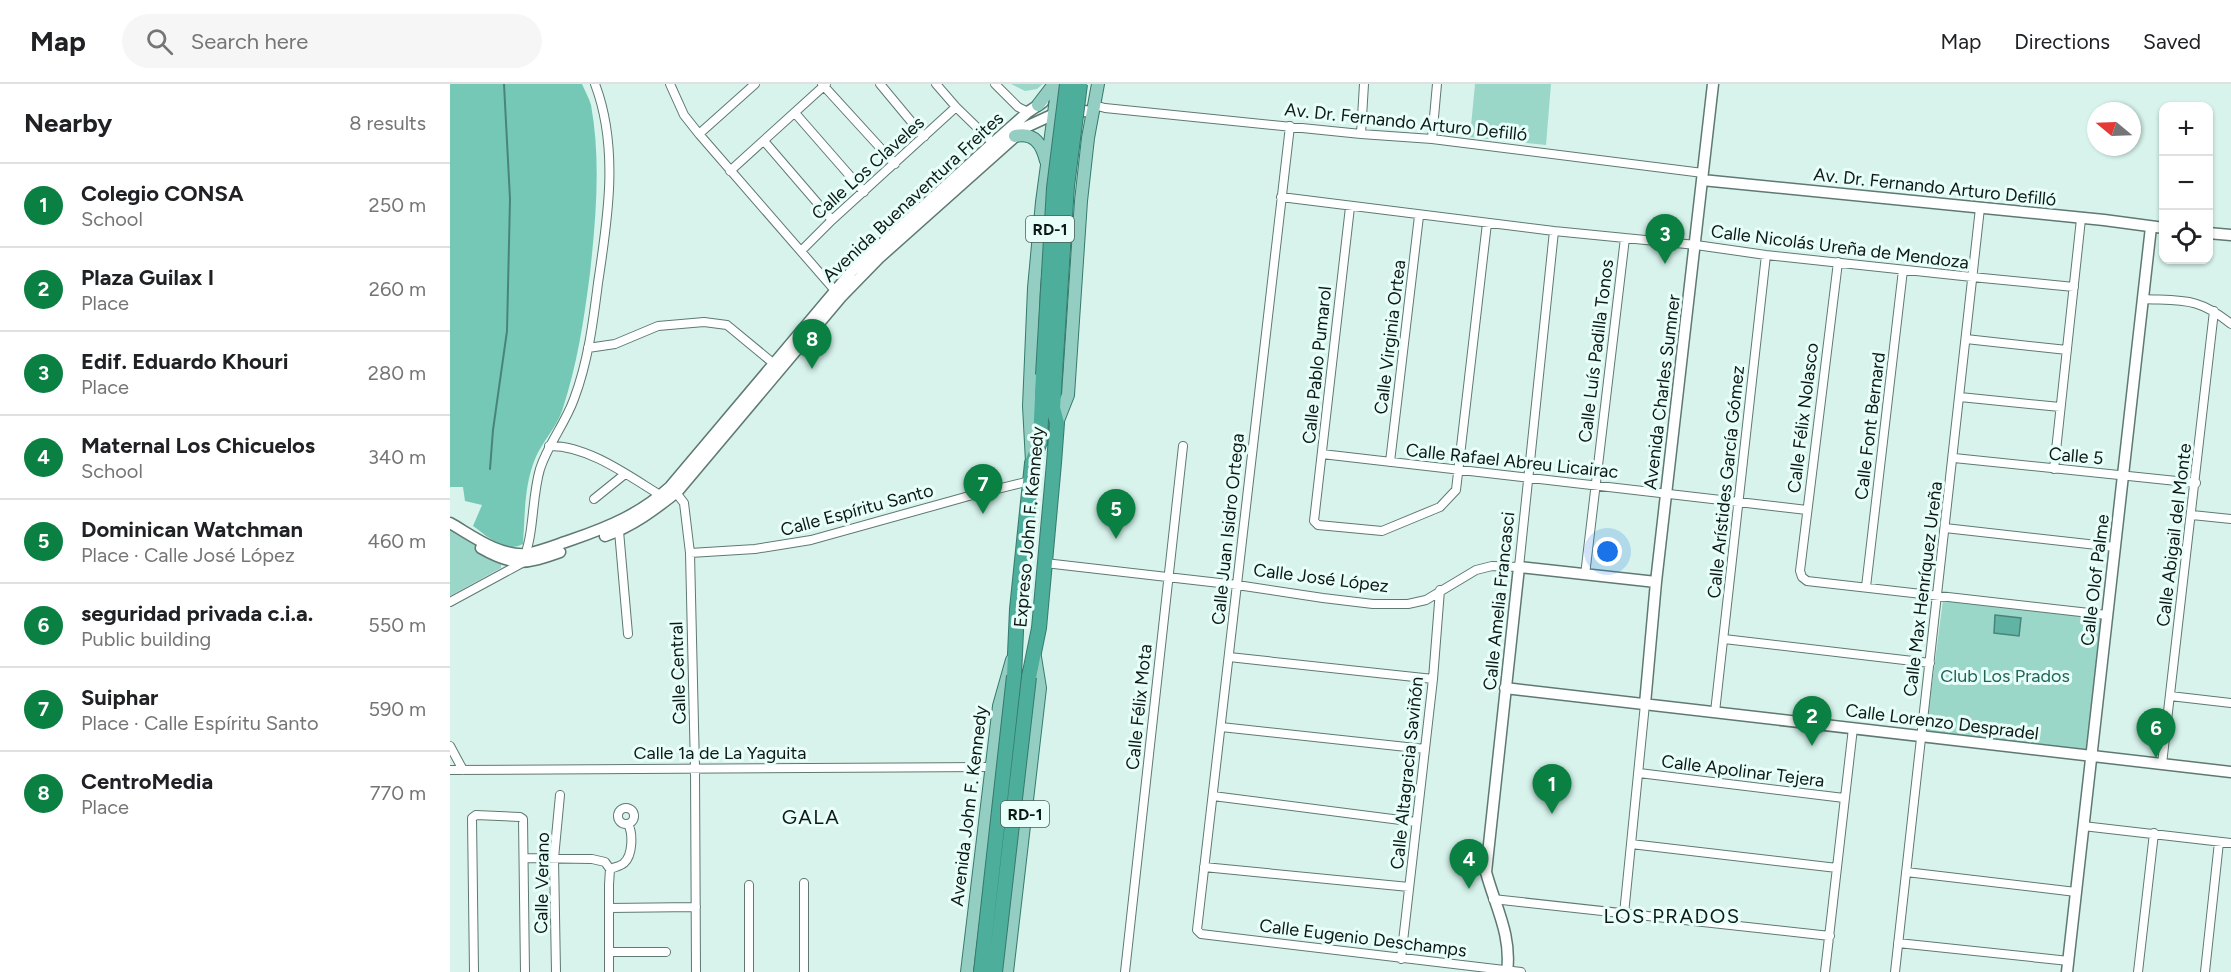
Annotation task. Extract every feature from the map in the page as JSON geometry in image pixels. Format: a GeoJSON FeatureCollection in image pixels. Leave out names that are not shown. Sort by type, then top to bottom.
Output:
{"type":"FeatureCollection","features":[{"type":"Feature","properties":{"kind":"highway","name":"Expreso John F. Kennedy"},"geometry":{"type":"LineString","coordinates":[[995,972],[1029,677],[1035,657],[1057,423],[1049,374],[1054,188],[1066,84]]}},
{"type":"Feature","properties":{"kind":"highway","name":"Expreso John F. Kennedy"},"geometry":{"type":"LineString","coordinates":[[981,972],[1017,647],[1017,609],[1032,463],[1040,442],[1049,374],[1072,133],[1080,84]]}},
{"type":"Feature","properties":{"kind":"main road"},"geometry":{"type":"LineString","coordinates":[[1066,84],[1077,91],[1091,84]]}},
{"type":"Feature","properties":{"kind":"main road","name":"RD-1"},"geometry":{"type":"LineString","coordinates":[[1057,423],[1068,395],[1076,251],[1088,138],[1097,108],[1098,84]]}},
{"type":"Feature","properties":{"kind":"main road"},"geometry":{"type":"LineString","coordinates":[[1033,108],[1056,88]]}},
{"type":"Feature","properties":{"kind":"main road","name":"RD-1"},"geometry":{"type":"LineString","coordinates":[[1032,463],[1029,430],[1032,334],[1039,238],[1056,88]]}},
{"type":"Feature","properties":{"kind":"main road"},"geometry":{"type":"LineString","coordinates":[[1051,135],[1059,127],[1070,124],[1082,129],[1088,138]]}},
{"type":"Feature","properties":{"kind":"main road"},"geometry":{"type":"LineString","coordinates":[[1015,136],[1028,135],[1038,142],[1044,152],[1047,165]]}},
{"type":"Feature","properties":{"kind":"main road","name":"Avenida John F. Kennedy"},"geometry":{"type":"LineString","coordinates":[[967,972],[999,706],[1017,647]]}},
{"type":"Feature","properties":{"kind":"main road","name":"RD-1"},"geometry":{"type":"LineString","coordinates":[[1007,972],[1040,688],[1035,657]]}},
{"type":"Feature","properties":{"kind":"main road"},"geometry":{"type":"LineString","coordinates":[[971,941],[976,961],[980,966],[989,968],[999,966],[1010,943]]}},
{"type":"Feature","properties":{"kind":"street"},"geometry":{"type":"LineString","coordinates":[[524,559],[540,468],[549,446],[562,428],[574,399],[588,348],[607,225],[608,139],[604,111],[595,84]]}},
{"type":"Feature","properties":{"kind":"street"},"geometry":{"type":"LineString","coordinates":[[670,84],[684,115],[699,134],[838,294]]}},
{"type":"Feature","properties":{"kind":"street"},"geometry":{"type":"LineString","coordinates":[[699,134],[756,84]]}},
{"type":"Feature","properties":{"kind":"street"},"geometry":{"type":"LineString","coordinates":[[880,84],[924,137]]}},
{"type":"Feature","properties":{"kind":"street"},"geometry":{"type":"LineString","coordinates":[[936,84],[993,143]]}},
{"type":"Feature","properties":{"kind":"street"},"geometry":{"type":"LineString","coordinates":[[995,84],[1018,107],[1033,108]]}},
{"type":"Feature","properties":{"kind":"street"},"geometry":{"type":"LineString","coordinates":[[1360,134],[1364,84]]}},
{"type":"Feature","properties":{"kind":"street"},"geometry":{"type":"LineString","coordinates":[[1432,139],[1437,84]]}},
{"type":"Feature","properties":{"kind":"street","name":"Avenida Charles Sumner"},"geometry":{"type":"LineString","coordinates":[[1645,704],[1656,582],[1713,84]]}},
{"type":"Feature","properties":{"kind":"street"},"geometry":{"type":"LineString","coordinates":[[730,171],[824,85],[895,164]]}},
{"type":"Feature","properties":{"kind":"street"},"geometry":{"type":"LineString","coordinates":[[1056,88],[1068,96],[1097,108]]}},
{"type":"Feature","properties":{"kind":"street","name":"Calle Los Claveles"},"geometry":{"type":"LineString","coordinates":[[801,251],[956,107]]}},
{"type":"Feature","properties":{"kind":"street","name":"Avenida Buenaventura Freites"},"geometry":{"type":"LineString","coordinates":[[524,559],[532,562],[619,531],[649,514],[674,490],[867,257],[1033,108]]}},
{"type":"Feature","properties":{"kind":"street","name":"Avenida Buenaventura Freites"},"geometry":{"type":"LineString","coordinates":[[524,559],[610,527],[636,514],[660,495],[674,490],[773,363],[838,294],[1015,136],[1037,121],[1065,109],[1097,108]]}},
{"type":"Feature","properties":{"kind":"street","name":"Av. Dr. Fernando Arturo Defilló"},"geometry":{"type":"LineString","coordinates":[[1097,108],[1432,139],[1703,176],[2159,228]]}},
{"type":"Feature","properties":{"kind":"street"},"geometry":{"type":"LineString","coordinates":[[795,113],[864,192]]}},
{"type":"Feature","properties":{"kind":"street","name":"Calle Juan Isidro Ortega"},"geometry":{"type":"LineString","coordinates":[[1201,934],[1197,930],[1290,126]]}},
{"type":"Feature","properties":{"kind":"street"},"geometry":{"type":"LineString","coordinates":[[764,141],[832,220]]}},
{"type":"Feature","properties":{"kind":"street","name":"Calle Nicolás Ureña de Mendoza"},"geometry":{"type":"LineString","coordinates":[[1281,197],[1419,216],[1696,245],[1766,255],[2074,286]]}},
{"type":"Feature","properties":{"kind":"street","name":"Calle Pablo Pumarol"},"geometry":{"type":"LineString","coordinates":[[1350,207],[1314,521],[1318,525],[1373,531],[1390,529],[1440,507],[1456,490],[1458,470]]}},
{"type":"Feature","properties":{"kind":"street","name":"Calle Max Henríquez Ureña"},"geometry":{"type":"LineString","coordinates":[[1895,972],[1936,595],[1954,458],[1980,208]]}},
{"type":"Feature","properties":{"kind":"street","name":"Calle Virginia Ortea"},"geometry":{"type":"LineString","coordinates":[[1390,462],[1419,216]]}},
{"type":"Feature","properties":{"kind":"street"},"geometry":{"type":"LineString","coordinates":[[2054,469],[2081,219]]}},
{"type":"Feature","properties":{"kind":"street"},"geometry":{"type":"LineString","coordinates":[[1458,470],[1487,223]]}},
{"type":"Feature","properties":{"kind":"street","name":"Calle Olof Palme"},"geometry":{"type":"LineString","coordinates":[[2068,966],[2151,227]]}},
{"type":"Feature","properties":{"kind":"street","name":"Calle Amelia Francasci"},"geometry":{"type":"LineString","coordinates":[[1507,971],[1509,959],[1507,934],[1493,899],[1486,872],[1518,567],[1530,478],[1554,231]]}},
{"type":"Feature","properties":{"kind":"street"},"geometry":{"type":"LineString","coordinates":[[2213,233],[2231,235]]}},
{"type":"Feature","properties":{"kind":"street","name":"Calle Luís Padilla Tonos"},"geometry":{"type":"LineString","coordinates":[[1585,575],[1625,238]]}},
{"type":"Feature","properties":{"kind":"street","name":"Calle Arístides García Gómez"},"geometry":{"type":"LineString","coordinates":[[1715,712],[1766,255]]}},
{"type":"Feature","properties":{"kind":"street","name":"Calle Félix Nolasco"},"geometry":{"type":"LineString","coordinates":[[1838,262],[1800,571],[1802,577],[1807,581],[1866,587]]}},
{"type":"Feature","properties":{"kind":"street","name":"Calle Font Bernard"},"geometry":{"type":"LineString","coordinates":[[1866,587],[1903,270]]}},
{"type":"Feature","properties":{"kind":"street"},"geometry":{"type":"LineString","coordinates":[[2143,298],[2191,302],[2214,310],[2231,324]]}},
{"type":"Feature","properties":{"kind":"street","name":"Calle Abigail del Monte"},"geometry":{"type":"LineString","coordinates":[[2162,764],[2196,483],[2214,310]]}},
{"type":"Feature","properties":{"kind":"street"},"geometry":{"type":"LineString","coordinates":[[588,348],[615,344],[658,326],[704,322],[727,325],[773,363]]}},
{"type":"Feature","properties":{"kind":"street"},"geometry":{"type":"LineString","coordinates":[[1966,339],[2067,350]]}},
{"type":"Feature","properties":{"kind":"street"},"geometry":{"type":"LineString","coordinates":[[1960,397],[2060,407]]}},
{"type":"Feature","properties":{"kind":"street"},"geometry":{"type":"LineString","coordinates":[[549,446],[562,446],[577,450],[660,495]]}},
{"type":"Feature","properties":{"kind":"street","name":"Calle Félix Mota"},"geometry":{"type":"LineString","coordinates":[[1125,972],[1183,446]]}},
{"type":"Feature","properties":{"kind":"street","name":"Calle Rafael Abreu Licairac"},"geometry":{"type":"LineString","coordinates":[[1322,454],[1807,510]]}},
{"type":"Feature","properties":{"kind":"street","name":"Calle 5"},"geometry":{"type":"LineString","coordinates":[[1954,458],[2196,483]]}},
{"type":"Feature","properties":{"kind":"street"},"geometry":{"type":"LineString","coordinates":[[594,499],[625,474]]}},
{"type":"Feature","properties":{"kind":"street","name":"Calle Espíritu Santo"},"geometry":{"type":"LineString","coordinates":[[690,553],[755,549],[811,540],[969,496],[1030,482]]}},
{"type":"Feature","properties":{"kind":"street","name":"Calle Central"},"geometry":{"type":"LineString","coordinates":[[674,490],[684,503],[690,553],[695,768],[696,972]]}},
{"type":"Feature","properties":{"kind":"street"},"geometry":{"type":"LineString","coordinates":[[2192,515],[2231,519]]}},
{"type":"Feature","properties":{"kind":"street"},"geometry":{"type":"LineString","coordinates":[[450,523],[496,549],[524,559]]}},
{"type":"Feature","properties":{"kind":"street"},"geometry":{"type":"LineString","coordinates":[[1945,528],[2115,547]]}},
{"type":"Feature","properties":{"kind":"street"},"geometry":{"type":"LineString","coordinates":[[450,530],[498,558],[524,559]]}},
{"type":"Feature","properties":{"kind":"street"},"geometry":{"type":"LineString","coordinates":[[619,531],[628,634]]}},
{"type":"Feature","properties":{"kind":"street"},"geometry":{"type":"LineString","coordinates":[[450,602],[524,559]]}},
{"type":"Feature","properties":{"kind":"street","name":"Calle José López"},"geometry":{"type":"LineString","coordinates":[[1045,563],[1237,585],[1373,604],[1408,604],[1426,600],[1476,570],[1492,566],[1656,582]]}},
{"type":"Feature","properties":{"kind":"street"},"geometry":{"type":"LineString","coordinates":[[1866,587],[2107,615]]}},
{"type":"Feature","properties":{"kind":"street","name":"Calle Altagracia Saviñón"},"geometry":{"type":"LineString","coordinates":[[1401,959],[1433,679],[1440,590]]}},
{"type":"Feature","properties":{"kind":"street"},"geometry":{"type":"LineString","coordinates":[[1724,639],[1930,663]]}},
{"type":"Feature","properties":{"kind":"street"},"geometry":{"type":"LineString","coordinates":[[1229,657],[1433,679]]}},
{"type":"Feature","properties":{"kind":"street","name":"Calle Lorenzo Despradel"},"geometry":{"type":"LineString","coordinates":[[1505,688],[2231,772]]}},
{"type":"Feature","properties":{"kind":"street"},"geometry":{"type":"LineString","coordinates":[[2170,696],[2231,702]]}},
{"type":"Feature","properties":{"kind":"street"},"geometry":{"type":"LineString","coordinates":[[1624,914],[1645,704]]}},
{"type":"Feature","properties":{"kind":"street"},"geometry":{"type":"LineString","coordinates":[[1221,727],[1425,749]]}},
{"type":"Feature","properties":{"kind":"street"},"geometry":{"type":"LineString","coordinates":[[1825,972],[1853,728]]}},
{"type":"Feature","properties":{"kind":"street"},"geometry":{"type":"LineString","coordinates":[[450,746],[463,770]]}},
{"type":"Feature","properties":{"kind":"street","name":"Calle 1a de La Yaguita"},"geometry":{"type":"LineString","coordinates":[[450,770],[991,767]]}},
{"type":"Feature","properties":{"kind":"street","name":"Calle Apolinar Tejera"},"geometry":{"type":"LineString","coordinates":[[1639,773],[1844,798]]}},
{"type":"Feature","properties":{"kind":"street","name":"Calle Verano"},"geometry":{"type":"LineString","coordinates":[[556,972],[554,858],[560,795]]}},
{"type":"Feature","properties":{"kind":"street"},"geometry":{"type":"LineString","coordinates":[[1213,796],[1416,822]]}},
{"type":"Feature","properties":{"kind":"street"},"geometry":{"type":"LineString","coordinates":[[474,972],[472,818],[476,815],[523,819],[525,972]]}},
{"type":"Feature","properties":{"kind":"street"},"geometry":{"type":"LineString","coordinates":[[610,869],[625,862],[629,856],[631,830],[628,824]]}},
{"type":"Feature","properties":{"kind":"street"},"geometry":{"type":"LineString","coordinates":[[2083,826],[2231,843]]}},
{"type":"Feature","properties":{"kind":"street"},"geometry":{"type":"LineString","coordinates":[[2138,972],[2154,833]]}},
{"type":"Feature","properties":{"kind":"street"},"geometry":{"type":"LineString","coordinates":[[2205,972],[2219,842]]}},
{"type":"Feature","properties":{"kind":"street"},"geometry":{"type":"LineString","coordinates":[[1631,844],[1836,868]]}},
{"type":"Feature","properties":{"kind":"street"},"geometry":{"type":"LineString","coordinates":[[524,858],[592,859],[604,862],[610,869],[609,972]]}},
{"type":"Feature","properties":{"kind":"street"},"geometry":{"type":"LineString","coordinates":[[1204,867],[1409,888]]}},
{"type":"Feature","properties":{"kind":"street"},"geometry":{"type":"LineString","coordinates":[[1906,872],[2076,892]]}},
{"type":"Feature","properties":{"kind":"street"},"geometry":{"type":"LineString","coordinates":[[804,883],[804,972]]}},
{"type":"Feature","properties":{"kind":"street"},"geometry":{"type":"LineString","coordinates":[[749,885],[749,972]]}},
{"type":"Feature","properties":{"kind":"street"},"geometry":{"type":"LineString","coordinates":[[1493,899],[1830,936]]}},
{"type":"Feature","properties":{"kind":"street"},"geometry":{"type":"LineString","coordinates":[[609,908],[696,907]]}},
{"type":"Feature","properties":{"kind":"street","name":"Calle Eugenio Deschamps"},"geometry":{"type":"LineString","coordinates":[[1201,934],[1521,972]]}},
{"type":"Feature","properties":{"kind":"street"},"geometry":{"type":"LineString","coordinates":[[1898,943],[2068,966]]}},
{"type":"Feature","properties":{"kind":"street"},"geometry":{"type":"LineString","coordinates":[[609,952],[666,952]]}},
{"type":"Feature","properties":{"kind":"green space"},"geometry":{"type":"Polygon","coordinates":[[[1011,84],[1043,84],[1037,89],[1025,91],[1011,84]]]}},
{"type":"Feature","properties":{"kind":"green space"},"geometry":{"type":"Polygon","coordinates":[[[1475,84],[1551,84],[1546,145],[1470,137],[1475,84]]]}},
{"type":"Feature","properties":{"kind":"green space"},"geometry":{"type":"Polygon","coordinates":[[[450,530],[501,560],[501,568],[450,596],[450,530]]]}},
{"type":"Feature","properties":{"kind":"green space","name":"Club Los Prados"},"geometry":{"type":"Polygon","coordinates":[[[1943,600],[2104,618],[2088,753],[1925,737],[1943,600]]]}},
{"type":"Feature","properties":{"kind":"shaded area"},"geometry":{"type":"Polygon","coordinates":[[[450,84],[582,84],[591,105],[594,126],[597,168],[596,210],[590,273],[579,343],[562,411],[531,469],[523,544],[516,547],[496,542],[473,526],[482,505],[465,501],[463,487],[450,487],[450,84]]]}},
{"type":"Feature","properties":{"kind":"shaded area"},"geometry":{"type":"Polygon","coordinates":[[[1995,615],[2021,618],[2019,636],[1994,633],[1995,615]]]}},
{"type":"Feature","properties":{"kind":"waterway"},"geometry":{"type":"LineString","coordinates":[[490,469],[507,331],[510,199],[504,84]]}},
{"type":"Feature","properties":{"kind":"place","name":"Edif. Eduardo Khouri"},"geometry":{"type":"Point","coordinates":[1665,264]}},
{"type":"Feature","properties":{"kind":"place","name":"CentroMedia"},"geometry":{"type":"Point","coordinates":[812,369]}},
{"type":"Feature","properties":{"kind":"place","name":"Suiphar"},"geometry":{"type":"Point","coordinates":[983,514]}},
{"type":"Feature","properties":{"kind":"place","name":"Dominican Watchman"},"geometry":{"type":"Point","coordinates":[1116,539]}},
{"type":"Feature","properties":{"kind":"place","name":"Plaza Guilax I"},"geometry":{"type":"Point","coordinates":[1812,746]}},
{"type":"Feature","properties":{"kind":"place","name":"seguridad privada c.i.a."},"geometry":{"type":"Point","coordinates":[2156,758]}},
{"type":"Feature","properties":{"kind":"place","name":"Colegio CONSA"},"geometry":{"type":"Point","coordinates":[1552,814]}},
{"type":"Feature","properties":{"kind":"place","name":"Maternal Los Chicuelos"},"geometry":{"type":"Point","coordinates":[1469,889]}},
{"type":"Feature","properties":{"kind":"district","name":"GALA"},"geometry":{"type":"Point","coordinates":[811,817]}},
{"type":"Feature","properties":{"kind":"district","name":"LOS PRADOS"},"geometry":{"type":"Point","coordinates":[1672,916]}}]}
